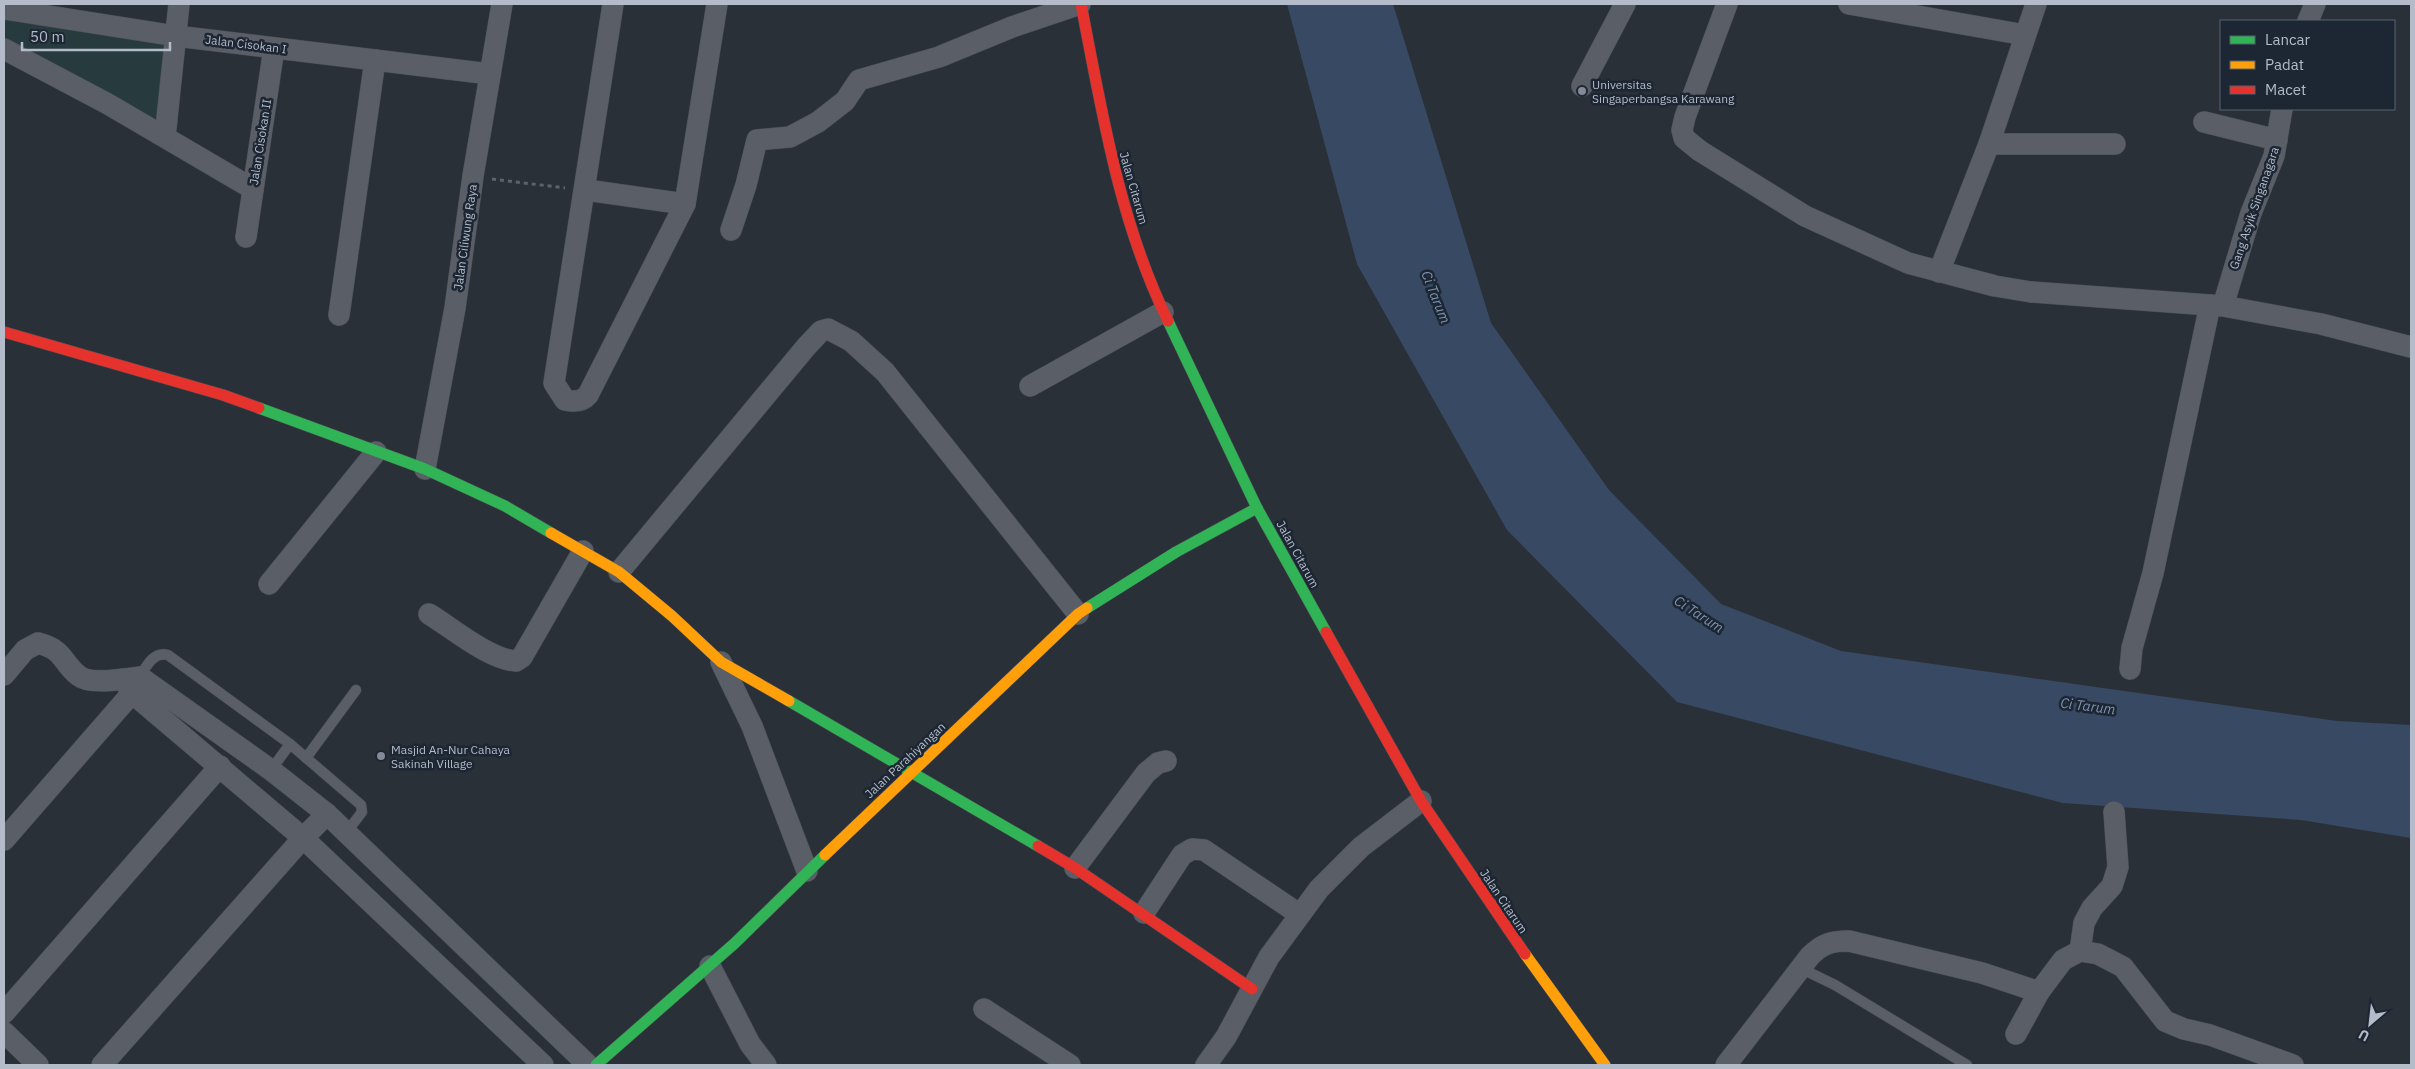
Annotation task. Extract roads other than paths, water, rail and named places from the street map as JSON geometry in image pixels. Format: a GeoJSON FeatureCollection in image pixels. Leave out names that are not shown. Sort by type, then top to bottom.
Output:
{"type":"FeatureCollection","features":[{"type":"Feature","properties":{"kind":"street"},"geometry":{"type":"LineString","coordinates":[[165,137],[180,4]]}},
{"type":"Feature","properties":{"kind":"street","name":"Jalan Ciliwung Raya"},"geometry":{"type":"LineString","coordinates":[[425,469],[455,308],[473,176],[502,4]]}},
{"type":"Feature","properties":{"kind":"street"},"geometry":{"type":"LineString","coordinates":[[613,4],[586,190],[563,314],[554,383],[565,400],[572,402],[582,400],[588,394],[685,204],[717,4]]}},
{"type":"Feature","properties":{"kind":"street"},"geometry":{"type":"LineString","coordinates":[[731,230],[746,185],[757,140],[790,137],[818,122],[845,101],[859,80],[939,57],[1012,27],[1080,4]]}},
{"type":"Feature","properties":{"kind":"street","name":"Jalan Citarum"},"geometry":{"type":"LineString","coordinates":[[1080,4],[1112,162],[1128,221],[1163,312],[1256,508],[1422,801],[1538,974],[1605,1065]]}},
{"type":"Feature","properties":{"kind":"street"},"geometry":{"type":"LineString","coordinates":[[1582,86],[1625,4]]}},
{"type":"Feature","properties":{"kind":"street"},"geometry":{"type":"LineString","coordinates":[[1727,4],[1685,117],[1682,130],[1684,138],[1700,151],[1805,216],[1908,263],[1994,286],[2031,292],[2216,306],[2321,324],[2411,347]]}},
{"type":"Feature","properties":{"kind":"street"},"geometry":{"type":"LineString","coordinates":[[1849,4],[2025,35]]}},
{"type":"Feature","properties":{"kind":"street"},"geometry":{"type":"LineString","coordinates":[[1939,272],[1989,144],[2036,4]]}},
{"type":"Feature","properties":{"kind":"street"},"geometry":{"type":"LineString","coordinates":[[2308,20],[2315,4]]}},
{"type":"Feature","properties":{"kind":"street","name":"Jalan Cisokan I"},"geometry":{"type":"LineString","coordinates":[[4,9],[176,36],[490,74]]}},
{"type":"Feature","properties":{"kind":"street","name":"Jalan Cisokan II"},"geometry":{"type":"LineString","coordinates":[[246,237],[274,48]]}},
{"type":"Feature","properties":{"kind":"street"},"geometry":{"type":"LineString","coordinates":[[4,49],[165,137],[253,189]]}},
{"type":"Feature","properties":{"kind":"street"},"geometry":{"type":"LineString","coordinates":[[339,315],[375,60]]}},
{"type":"Feature","properties":{"kind":"street","name":"Gang Asyik Singanagara"},"geometry":{"type":"LineString","coordinates":[[2130,669],[2132,648],[2153,573],[2216,306],[2274,156],[2282,110]]}},
{"type":"Feature","properties":{"kind":"street"},"geometry":{"type":"LineString","coordinates":[[2204,122],[2277,140]]}},
{"type":"Feature","properties":{"kind":"street"},"geometry":{"type":"LineString","coordinates":[[1989,144],[2115,144]]}},
{"type":"Feature","properties":{"kind":"street"},"geometry":{"type":"LineString","coordinates":[[586,190],[685,204]]}},
{"type":"Feature","properties":{"kind":"street"},"geometry":{"type":"LineString","coordinates":[[1030,386],[1163,312]]}},
{"type":"Feature","properties":{"kind":"street"},"geometry":{"type":"LineString","coordinates":[[619,572],[806,347],[821,331],[828,329],[851,341],[885,372],[1078,614]]}},
{"type":"Feature","properties":{"kind":"street"},"geometry":{"type":"LineString","coordinates":[[4,332],[223,396],[425,469],[505,506],[619,572],[672,616],[721,662],[914,772],[1075,868],[1144,913],[1252,989]]}},
{"type":"Feature","properties":{"kind":"street"},"geometry":{"type":"LineString","coordinates":[[269,584],[376,452]]}},
{"type":"Feature","properties":{"kind":"street","name":"Jalan Parahiyangan"},"geometry":{"type":"LineString","coordinates":[[596,1065],[710,966],[807,871],[914,772],[1078,614],[1176,552],[1256,508]]}},
{"type":"Feature","properties":{"kind":"street"},"geometry":{"type":"LineString","coordinates":[[429,614],[493,654],[508,661],[516,661],[522,656],[583,551]]}},
{"type":"Feature","properties":{"kind":"street"},"geometry":{"type":"LineString","coordinates":[[4,675],[25,650],[38,643],[53,647],[80,677],[99,682],[132,683],[271,770],[327,814],[588,1065]]}},
{"type":"Feature","properties":{"kind":"street"},"geometry":{"type":"LineString","coordinates":[[721,662],[752,726],[807,871]]}},
{"type":"Feature","properties":{"kind":"street"},"geometry":{"type":"LineString","coordinates":[[132,683],[220,766],[303,838],[543,1065]]}},
{"type":"Feature","properties":{"kind":"street"},"geometry":{"type":"LineString","coordinates":[[4,840],[132,683]]}},
{"type":"Feature","properties":{"kind":"street"},"geometry":{"type":"LineString","coordinates":[[1075,868],[1146,773],[1158,763],[1166,762]]}},
{"type":"Feature","properties":{"kind":"street"},"geometry":{"type":"LineString","coordinates":[[4,1013],[220,766]]}},
{"type":"Feature","properties":{"kind":"street"},"geometry":{"type":"LineString","coordinates":[[1206,1065],[1226,1037],[1269,956],[1298,914],[1319,889],[1361,847],[1422,801]]}},
{"type":"Feature","properties":{"kind":"street"},"geometry":{"type":"LineString","coordinates":[[2080,951],[2084,923],[2092,908],[2112,886],[2118,867],[2114,812]]}},
{"type":"Feature","properties":{"kind":"street"},"geometry":{"type":"LineString","coordinates":[[102,1065],[303,838],[327,814]]}},
{"type":"Feature","properties":{"kind":"street"},"geometry":{"type":"LineString","coordinates":[[1144,913],[1182,855],[1192,849],[1204,850],[1298,914]]}},
{"type":"Feature","properties":{"kind":"street"},"geometry":{"type":"LineString","coordinates":[[1726,1065],[1800,968],[1821,946],[1832,941],[1848,940],[1982,973],[2039,992]]}},
{"type":"Feature","properties":{"kind":"street"},"geometry":{"type":"LineString","coordinates":[[2016,1034],[2039,992],[2063,960],[2080,951],[2098,954],[2123,967],[2165,1021],[2293,1065]]}},
{"type":"Feature","properties":{"kind":"street"},"geometry":{"type":"LineString","coordinates":[[710,966],[750,1044],[766,1065]]}},
{"type":"Feature","properties":{"kind":"street"},"geometry":{"type":"LineString","coordinates":[[984,1009],[1070,1065]]}},
{"type":"Feature","properties":{"kind":"street"},"geometry":{"type":"LineString","coordinates":[[4,1032],[38,1065]]}},
{"type":"Feature","properties":{"kind":"lane"},"geometry":{"type":"LineString","coordinates":[[132,683],[154,656],[168,655],[290,744],[361,805],[362,812],[346,833]]}},
{"type":"Feature","properties":{"kind":"lane"},"geometry":{"type":"LineString","coordinates":[[306,758],[356,690]]}},
{"type":"Feature","properties":{"kind":"lane"},"geometry":{"type":"LineString","coordinates":[[271,770],[290,744]]}},
{"type":"Feature","properties":{"kind":"lane"},"geometry":{"type":"LineString","coordinates":[[1800,968],[1835,985],[1967,1065]]}},
{"type":"Feature","properties":{"kind":"water","name":"Ci Tarum"},"geometry":{"type":"Polygon","coordinates":[[[1287,4],[1393,4],[1491,323],[1609,490],[1721,604],[1841,651],[2337,721],[2411,725],[2411,838],[2301,820],[2063,803],[1677,702],[1507,530],[1357,264],[1287,4]]]}},
{"type":"Feature","properties":{"kind":"place","name":"Universitas Singaperbangsa Karawang"},"geometry":{"type":"Point","coordinates":[1582,91]}},
{"type":"Feature","properties":{"kind":"place","name":"Masjid An-Nur Cahaya Sakinah Village"},"geometry":{"type":"Point","coordinates":[381,756]}}]}
